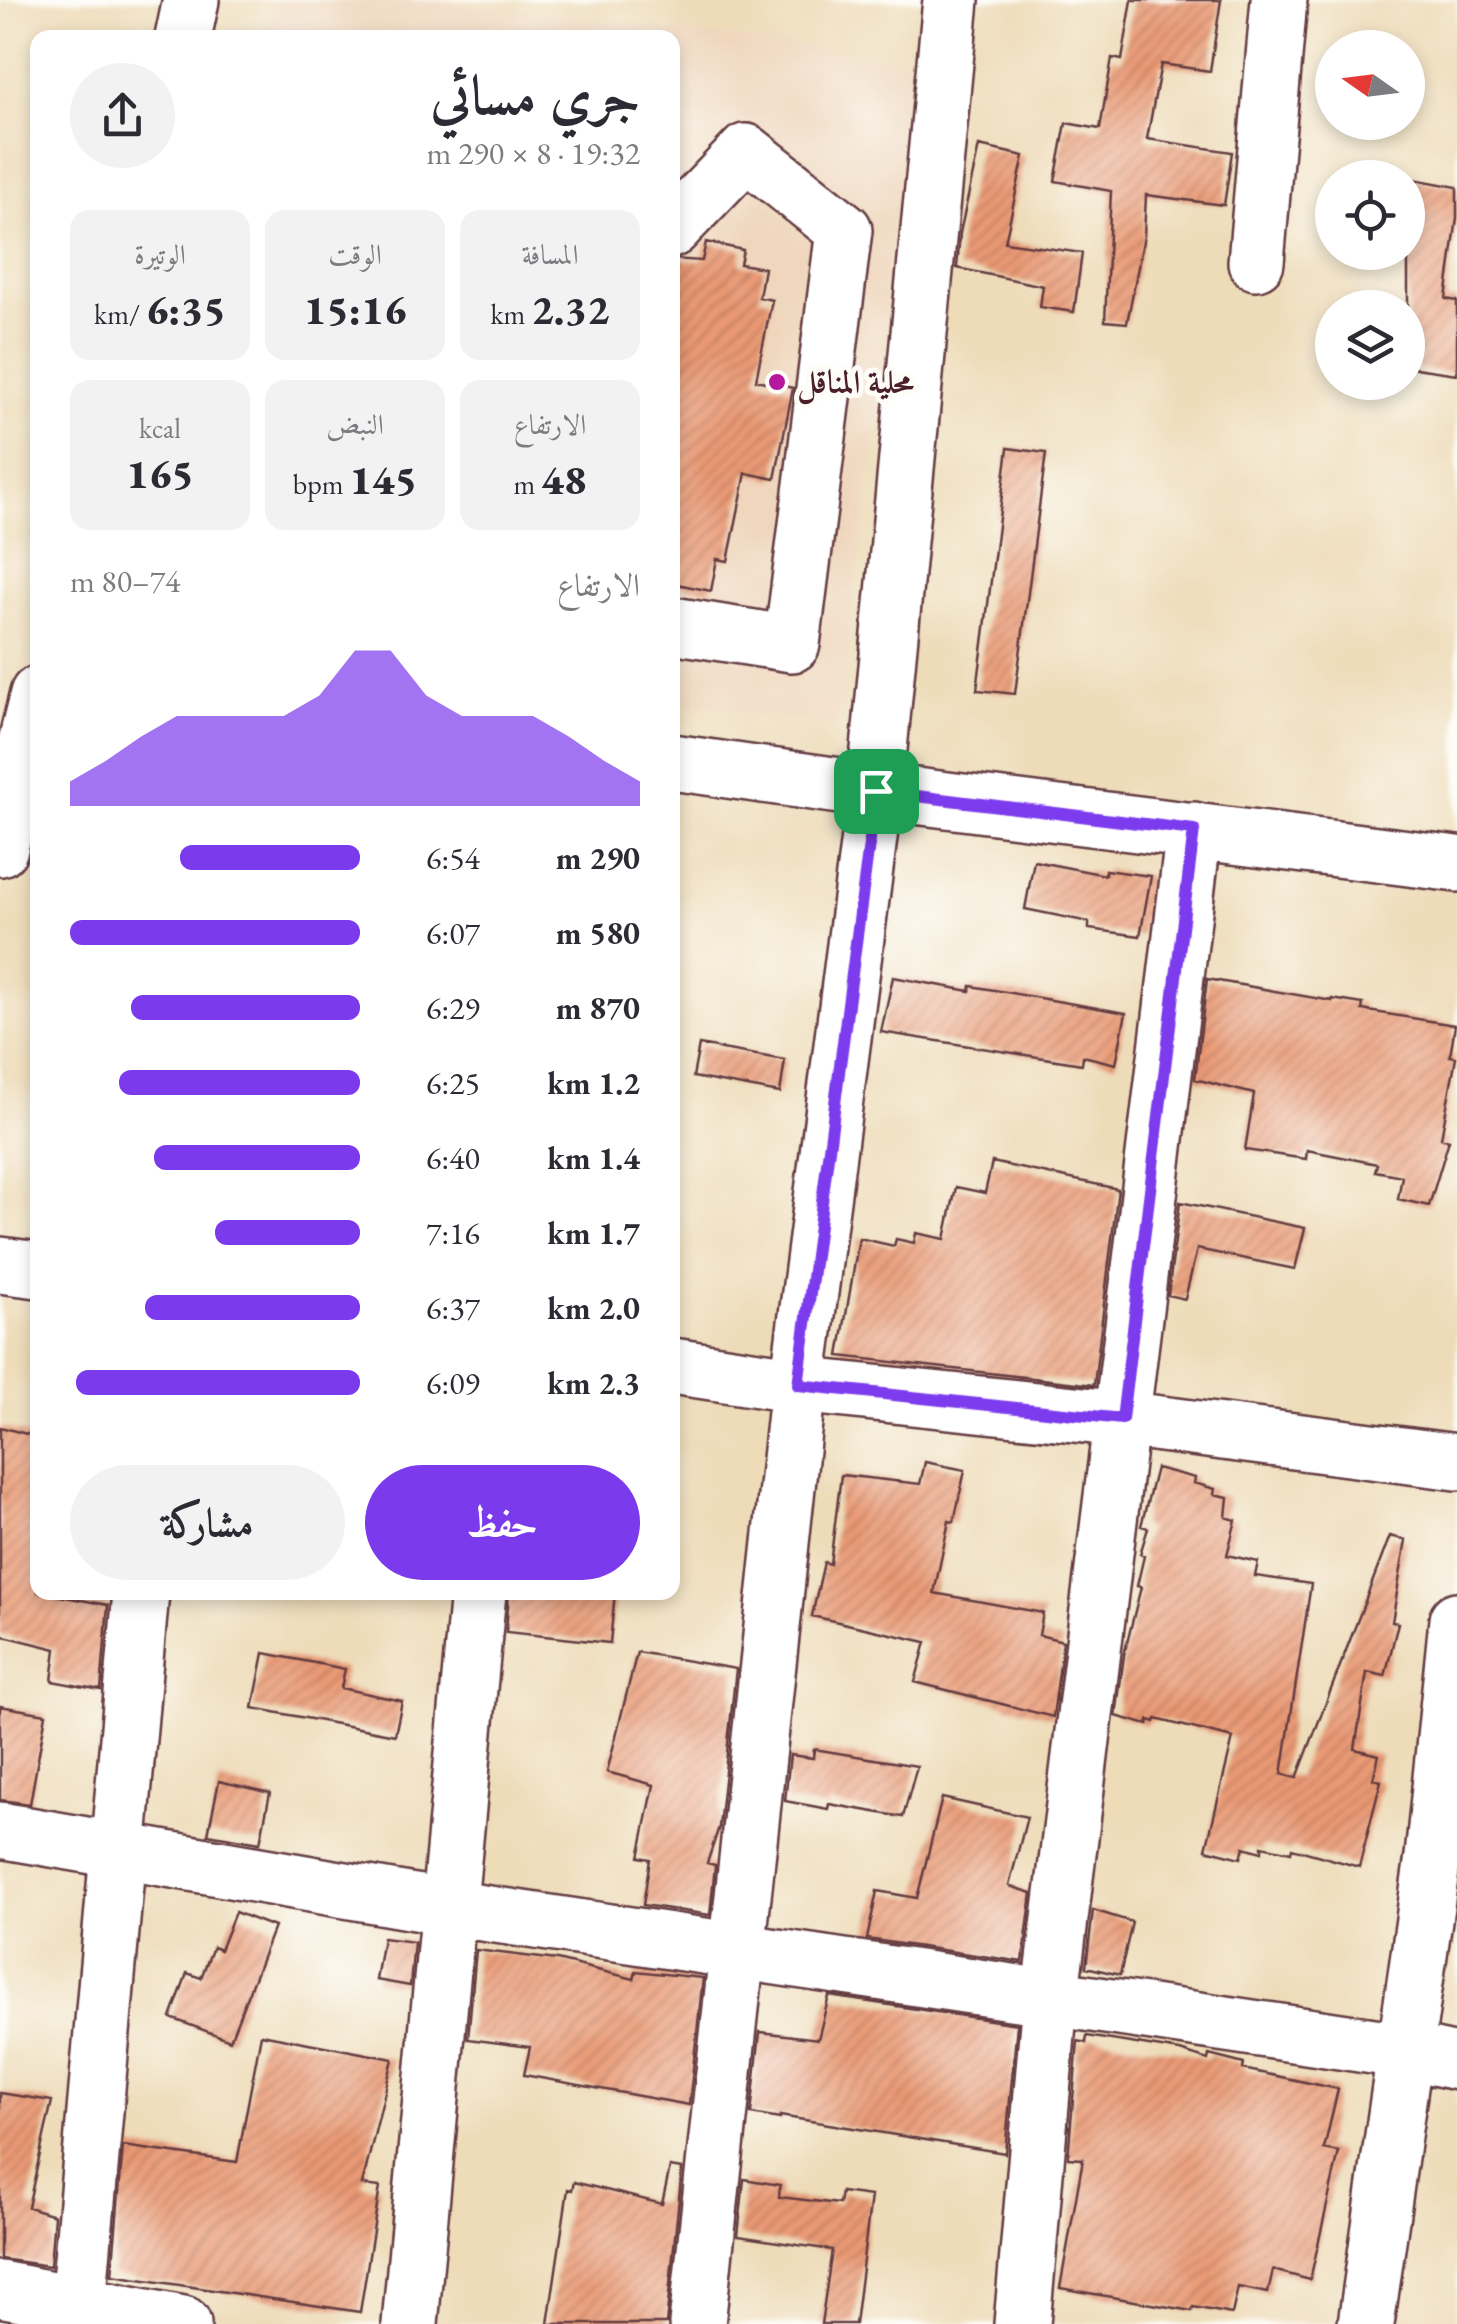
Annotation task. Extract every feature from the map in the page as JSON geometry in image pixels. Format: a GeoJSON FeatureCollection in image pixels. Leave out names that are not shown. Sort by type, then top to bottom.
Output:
{"type":"FeatureCollection","features":[{"type":"Feature","properties":{"kind":"street"},"geometry":{"type":"LineString","coordinates":[[185,30],[192,0]]}},
{"type":"Feature","properties":{"kind":"street"},"geometry":{"type":"LineString","coordinates":[[698,2324],[798,1385],[876,791],[951,0]]}},
{"type":"Feature","properties":{"kind":"street"},"geometry":{"type":"LineString","coordinates":[[1256,262],[1279,0]]}},
{"type":"Feature","properties":{"kind":"street"},"geometry":{"type":"LineString","coordinates":[[680,222],[746,152],[844,230],[792,644],[680,626]]}},
{"type":"Feature","properties":{"kind":"street"},"geometry":{"type":"LineString","coordinates":[[0,848],[30,726]]}},
{"type":"Feature","properties":{"kind":"street"},"geometry":{"type":"LineString","coordinates":[[680,763],[1457,864]]}},
{"type":"Feature","properties":{"kind":"street"},"geometry":{"type":"LineString","coordinates":[[1022,2324],[1050,2000],[1194,830]]}},
{"type":"Feature","properties":{"kind":"street"},"geometry":{"type":"LineString","coordinates":[[0,1265],[30,1269]]}},
{"type":"Feature","properties":{"kind":"street"},"geometry":{"type":"LineString","coordinates":[[680,1367],[798,1385],[1122,1419],[1457,1462]]}},
{"type":"Feature","properties":{"kind":"street"},"geometry":{"type":"LineString","coordinates":[[78,2304],[141,1600]]}},
{"type":"Feature","properties":{"kind":"street"},"geometry":{"type":"LineString","coordinates":[[410,2324],[477,1600]]}},
{"type":"Feature","properties":{"kind":"street"},"geometry":{"type":"LineString","coordinates":[[1366,2324],[1432,2057],[1457,1620]]}},
{"type":"Feature","properties":{"kind":"street"},"geometry":{"type":"LineString","coordinates":[[0,1830],[448,1908],[1432,2057]]}},
{"type":"Feature","properties":{"kind":"street"},"geometry":{"type":"LineString","coordinates":[[0,2289],[183,2324]]}},
{"type":"Feature","properties":{"kind":"shaded area","name":"محلية المناقل"},"geometry":{"type":"Polygon","coordinates":[[[272,0],[432,0],[670,30],[268,30],[272,0]]]}},
{"type":"Feature","properties":{"kind":"shaded area","name":"محلية المناقل"},"geometry":{"type":"Polygon","coordinates":[[[680,31],[923,62],[838,724],[680,704],[680,31]]]}},
{"type":"Feature","properties":{"kind":"building"},"geometry":{"type":"Polygon","coordinates":[[[1132,0],[1221,0],[1210,71],[1161,64],[1147,139],[1232,152],[1224,205],[1146,195],[1144,236],[1127,323],[1105,321],[1111,191],[1055,181],[1066,123],[1100,129],[1112,58],[1122,60],[1132,0]]]}},
{"type":"Feature","properties":{"kind":"building"},"geometry":{"type":"Polygon","coordinates":[[[979,146],[1024,156],[1005,242],[1082,253],[1074,312],[1040,307],[1043,286],[957,268],[960,233],[979,146]]]}},
{"type":"Feature","properties":{"kind":"building"},"geometry":{"type":"Polygon","coordinates":[[[1425,181],[1457,187],[1457,218],[1446,299],[1457,301],[1457,374],[1425,369],[1425,290],[1408,290],[1408,270],[1425,270],[1425,181]]]}},
{"type":"Feature","properties":{"kind":"building"},"geometry":{"type":"Polygon","coordinates":[[[706,242],[743,250],[740,264],[764,268],[759,297],[772,300],[756,380],[793,388],[775,479],[746,473],[728,561],[717,559],[711,591],[680,585],[680,260],[702,261],[706,242]]]}},
{"type":"Feature","properties":{"kind":"building"},"geometry":{"type":"Polygon","coordinates":[[[1008,448],[1046,453],[1015,694],[977,690],[1008,448]]]}},
{"type":"Feature","properties":{"kind":"building"},"geometry":{"type":"Polygon","coordinates":[[[1034,861],[1105,875],[1105,870],[1151,876],[1140,936],[1089,929],[1089,922],[1025,909],[1034,861]]]}},
{"type":"Feature","properties":{"kind":"building"},"geometry":{"type":"Polygon","coordinates":[[[893,977],[970,991],[971,986],[1126,1013],[1116,1064],[1083,1056],[1082,1064],[881,1032],[893,977]]]}},
{"type":"Feature","properties":{"kind":"building"},"geometry":{"type":"Polygon","coordinates":[[[1207,979],[1363,1004],[1362,1010],[1455,1025],[1450,1056],[1456,1057],[1441,1138],[1449,1140],[1429,1206],[1398,1199],[1402,1176],[1375,1171],[1377,1164],[1307,1150],[1306,1159],[1245,1150],[1254,1094],[1195,1079],[1207,979]]]}},
{"type":"Feature","properties":{"kind":"building"},"geometry":{"type":"Polygon","coordinates":[[[699,1045],[785,1060],[780,1093],[693,1077],[699,1045]]]}},
{"type":"Feature","properties":{"kind":"building"},"geometry":{"type":"Polygon","coordinates":[[[992,1162],[1118,1189],[1094,1385],[839,1356],[859,1238],[894,1246],[896,1239],[914,1243],[916,1233],[945,1239],[956,1187],[985,1193],[992,1162]]]}},
{"type":"Feature","properties":{"kind":"building"},"geometry":{"type":"Polygon","coordinates":[[[1180,1202],[1305,1228],[1295,1269],[1197,1249],[1185,1299],[1168,1295],[1180,1202]]]}},
{"type":"Feature","properties":{"kind":"building"},"geometry":{"type":"Polygon","coordinates":[[[0,1427],[30,1435],[30,1600],[81,1600],[108,1605],[101,1690],[52,1681],[56,1649],[0,1635],[0,1427]]]}},
{"type":"Feature","properties":{"kind":"building"},"geometry":{"type":"Polygon","coordinates":[[[925,1462],[965,1470],[954,1522],[949,1521],[934,1593],[1043,1613],[1039,1635],[1063,1641],[1053,1717],[915,1682],[926,1642],[812,1616],[824,1562],[830,1564],[841,1475],[920,1484],[925,1462]]]}},
{"type":"Feature","properties":{"kind":"building"},"geometry":{"type":"Polygon","coordinates":[[[1156,1468],[1195,1478],[1194,1483],[1228,1497],[1226,1517],[1236,1520],[1227,1555],[1258,1562],[1255,1576],[1311,1584],[1282,1774],[1297,1778],[1390,1536],[1406,1540],[1392,1622],[1398,1623],[1385,1676],[1367,1672],[1355,1749],[1379,1755],[1373,1779],[1381,1781],[1359,1867],[1292,1848],[1291,1852],[1262,1846],[1262,1852],[1244,1847],[1241,1858],[1206,1849],[1233,1738],[1156,1719],[1149,1720],[1148,1725],[1116,1716],[1124,1655],[1141,1587],[1137,1586],[1144,1556],[1140,1554],[1148,1528],[1141,1526],[1156,1468]]]}},
{"type":"Feature","properties":{"kind":"building"},"geometry":{"type":"Polygon","coordinates":[[[508,1600],[614,1600],[610,1643],[506,1632],[508,1600]]]}},
{"type":"Feature","properties":{"kind":"building"},"geometry":{"type":"Polygon","coordinates":[[[637,1652],[736,1669],[719,1827],[707,1863],[715,1865],[710,1915],[643,1905],[650,1859],[639,1857],[654,1785],[607,1772],[637,1652]]]}},
{"type":"Feature","properties":{"kind":"building"},"geometry":{"type":"Polygon","coordinates":[[[264,1653],[345,1669],[341,1688],[402,1701],[395,1735],[253,1708],[264,1653]]]}},
{"type":"Feature","properties":{"kind":"building"},"geometry":{"type":"Polygon","coordinates":[[[0,1706],[46,1714],[30,1804],[0,1800],[0,1706]]]}},
{"type":"Feature","properties":{"kind":"building"},"geometry":{"type":"Polygon","coordinates":[[[814,1749],[917,1766],[903,1817],[785,1801],[790,1755],[813,1758],[814,1749]]]}},
{"type":"Feature","properties":{"kind":"building"},"geometry":{"type":"Polygon","coordinates":[[[219,1781],[270,1793],[260,1843],[208,1834],[219,1781]]]}},
{"type":"Feature","properties":{"kind":"building"},"geometry":{"type":"Polygon","coordinates":[[[942,1798],[1027,1817],[1009,1886],[1032,1893],[1023,1962],[867,1939],[877,1891],[917,1898],[942,1798]]]}},
{"type":"Feature","properties":{"kind":"building"},"geometry":{"type":"Polygon","coordinates":[[[1093,1910],[1132,1922],[1120,1975],[1086,1967],[1093,1910]]]}},
{"type":"Feature","properties":{"kind":"building"},"geometry":{"type":"Polygon","coordinates":[[[235,1912],[274,1927],[230,2040],[171,2018],[187,1973],[201,1978],[213,1947],[220,1950],[235,1912]]]}},
{"type":"Feature","properties":{"kind":"building"},"geometry":{"type":"Polygon","coordinates":[[[383,1938],[414,1942],[410,1986],[376,1980],[383,1938]]]}},
{"type":"Feature","properties":{"kind":"building"},"geometry":{"type":"Polygon","coordinates":[[[476,1950],[557,1960],[634,1979],[636,1971],[703,1978],[689,2105],[524,2075],[530,2047],[468,2039],[476,1950]]]}},
{"type":"Feature","properties":{"kind":"building"},"geometry":{"type":"Polygon","coordinates":[[[829,1996],[1017,2024],[1005,2153],[751,2114],[760,2032],[818,2039],[829,1996]]]}},
{"type":"Feature","properties":{"kind":"building"},"geometry":{"type":"Polygon","coordinates":[[[261,2034],[393,2059],[362,2185],[380,2187],[360,2312],[112,2275],[123,2146],[237,2162],[261,2034]]]}},
{"type":"Feature","properties":{"kind":"building"},"geometry":{"type":"Polygon","coordinates":[[[1087,2036],[1180,2051],[1208,2060],[1209,2055],[1244,2064],[1243,2069],[1338,2089],[1324,2149],[1339,2152],[1310,2280],[1273,2270],[1268,2293],[1238,2287],[1232,2314],[1193,2307],[1192,2311],[1060,2288],[1083,2159],[1068,2158],[1078,2041],[1086,2043],[1087,2036]]]}},
{"type":"Feature","properties":{"kind":"building"},"geometry":{"type":"Polygon","coordinates":[[[0,2093],[52,2101],[28,2207],[54,2215],[50,2266],[0,2259],[0,2093]]]}},
{"type":"Feature","properties":{"kind":"building"},"geometry":{"type":"Polygon","coordinates":[[[670,2167],[682,2169],[666,2324],[548,2324],[568,2189],[572,2190],[574,2182],[662,2204],[670,2167]]]}},
{"type":"Feature","properties":{"kind":"building"},"geometry":{"type":"Polygon","coordinates":[[[744,2179],[780,2185],[779,2197],[839,2204],[841,2192],[871,2196],[855,2324],[821,2324],[832,2250],[738,2236],[744,2179]]]}},
{"type":"Feature","properties":{"kind":"place","name":"محلية المناقل"},"geometry":{"type":"Point","coordinates":[777,382]}},
{"type":"Feature","properties":{"kind":"route"},"geometry":{"type":"LineString","coordinates":[[876,791],[1194,830],[1122,1419],[798,1385],[876,791]]}}]}
